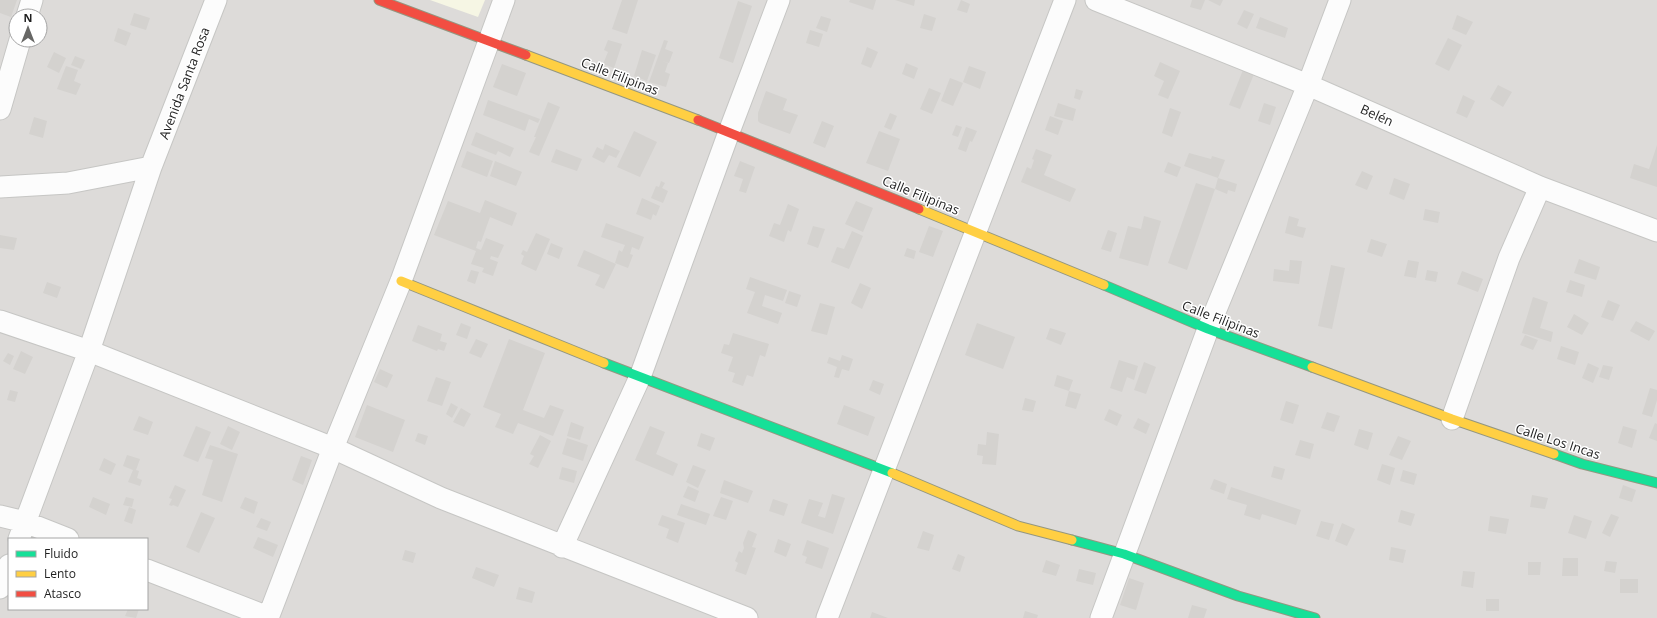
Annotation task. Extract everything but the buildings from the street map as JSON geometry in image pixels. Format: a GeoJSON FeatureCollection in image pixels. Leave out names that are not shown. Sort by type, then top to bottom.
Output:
{"type":"FeatureCollection","features":[{"type":"Feature","properties":{"kind":"street","name":"Avenida Santa Rosa"},"geometry":{"type":"LineString","coordinates":[[22,531],[89,351],[151,167],[216,0]]}},
{"type":"Feature","properties":{"kind":"street","name":"Calle Filipinas"},"geometry":{"type":"LineString","coordinates":[[379,0],[490,40],[729,132],[975,231],[1208,329],[1452,419]]}},
{"type":"Feature","properties":{"kind":"street"},"geometry":{"type":"LineString","coordinates":[[148,570],[268,618],[333,448],[401,281],[504,0]]}},
{"type":"Feature","properties":{"kind":"street"},"geometry":{"type":"LineString","coordinates":[[562,547],[640,377],[729,132],[779,0]]}},
{"type":"Feature","properties":{"kind":"street"},"geometry":{"type":"LineString","coordinates":[[827,618],[1065,0]]}},
{"type":"Feature","properties":{"kind":"street","name":"Belén"},"geometry":{"type":"LineString","coordinates":[[1096,0],[1308,85],[1540,187],[1657,231]]}},
{"type":"Feature","properties":{"kind":"street"},"geometry":{"type":"LineString","coordinates":[[1101,618],[1208,329],[1308,85],[1340,0]]}},
{"type":"Feature","properties":{"kind":"street"},"geometry":{"type":"LineString","coordinates":[[0,109],[18,48]]}},
{"type":"Feature","properties":{"kind":"street"},"geometry":{"type":"LineString","coordinates":[[0,187],[68,183],[151,167]]}},
{"type":"Feature","properties":{"kind":"street"},"geometry":{"type":"LineString","coordinates":[[1452,419],[1508,258],[1540,187]]}},
{"type":"Feature","properties":{"kind":"street"},"geometry":{"type":"LineString","coordinates":[[401,281],[640,377],[884,469],[1018,526],[1124,554],[1238,596],[1315,618]]}},
{"type":"Feature","properties":{"kind":"street"},"geometry":{"type":"LineString","coordinates":[[0,321],[89,351],[333,448],[441,498],[562,547],[747,618]]}},
{"type":"Feature","properties":{"kind":"street","name":"Calle Los Incas"},"geometry":{"type":"LineString","coordinates":[[1452,419],[1582,464],[1657,483]]}},
{"type":"Feature","properties":{"kind":"street"},"geometry":{"type":"LineString","coordinates":[[0,516],[22,531],[62,538]]}},
{"type":"Feature","properties":{"kind":"street"},"geometry":{"type":"LineString","coordinates":[[0,588],[8,568]]}},
{"type":"Feature","properties":{"kind":"shaded area"},"geometry":{"type":"Polygon","coordinates":[[[0,0],[1657,0],[1657,618],[0,618],[0,0]]]}},
{"type":"Feature","properties":{"kind":"shaded area"},"geometry":{"type":"Polygon","coordinates":[[[430,0],[485,0],[478,17],[430,0]]]}},
{"type":"Feature","properties":{"kind":"traffic: fast"},"geometry":{"type":"LineString","coordinates":[[1104,285],[1208,329],[1312,367]]}},
{"type":"Feature","properties":{"kind":"traffic: fast"},"geometry":{"type":"LineString","coordinates":[[604,363],[892,473]]}},
{"type":"Feature","properties":{"kind":"traffic: fast"},"geometry":{"type":"LineString","coordinates":[[1554,454],[1582,464],[1657,483]]}},
{"type":"Feature","properties":{"kind":"traffic: fast"},"geometry":{"type":"LineString","coordinates":[[1072,540],[1124,554],[1238,596],[1315,618]]}},
{"type":"Feature","properties":{"kind":"traffic: slow"},"geometry":{"type":"LineString","coordinates":[[526,55],[698,120]]}},
{"type":"Feature","properties":{"kind":"traffic: slow"},"geometry":{"type":"LineString","coordinates":[[919,209],[1104,285]]}},
{"type":"Feature","properties":{"kind":"traffic: slow"},"geometry":{"type":"LineString","coordinates":[[401,281],[604,363]]}},
{"type":"Feature","properties":{"kind":"traffic: slow"},"geometry":{"type":"LineString","coordinates":[[1312,367],[1452,419],[1554,454]]}},
{"type":"Feature","properties":{"kind":"traffic: slow"},"geometry":{"type":"LineString","coordinates":[[892,473],[1018,526],[1072,540]]}},
{"type":"Feature","properties":{"kind":"traffic: jam"},"geometry":{"type":"LineString","coordinates":[[379,0],[526,55]]}},
{"type":"Feature","properties":{"kind":"traffic: jam"},"geometry":{"type":"LineString","coordinates":[[698,120],[919,209]]}}]}
